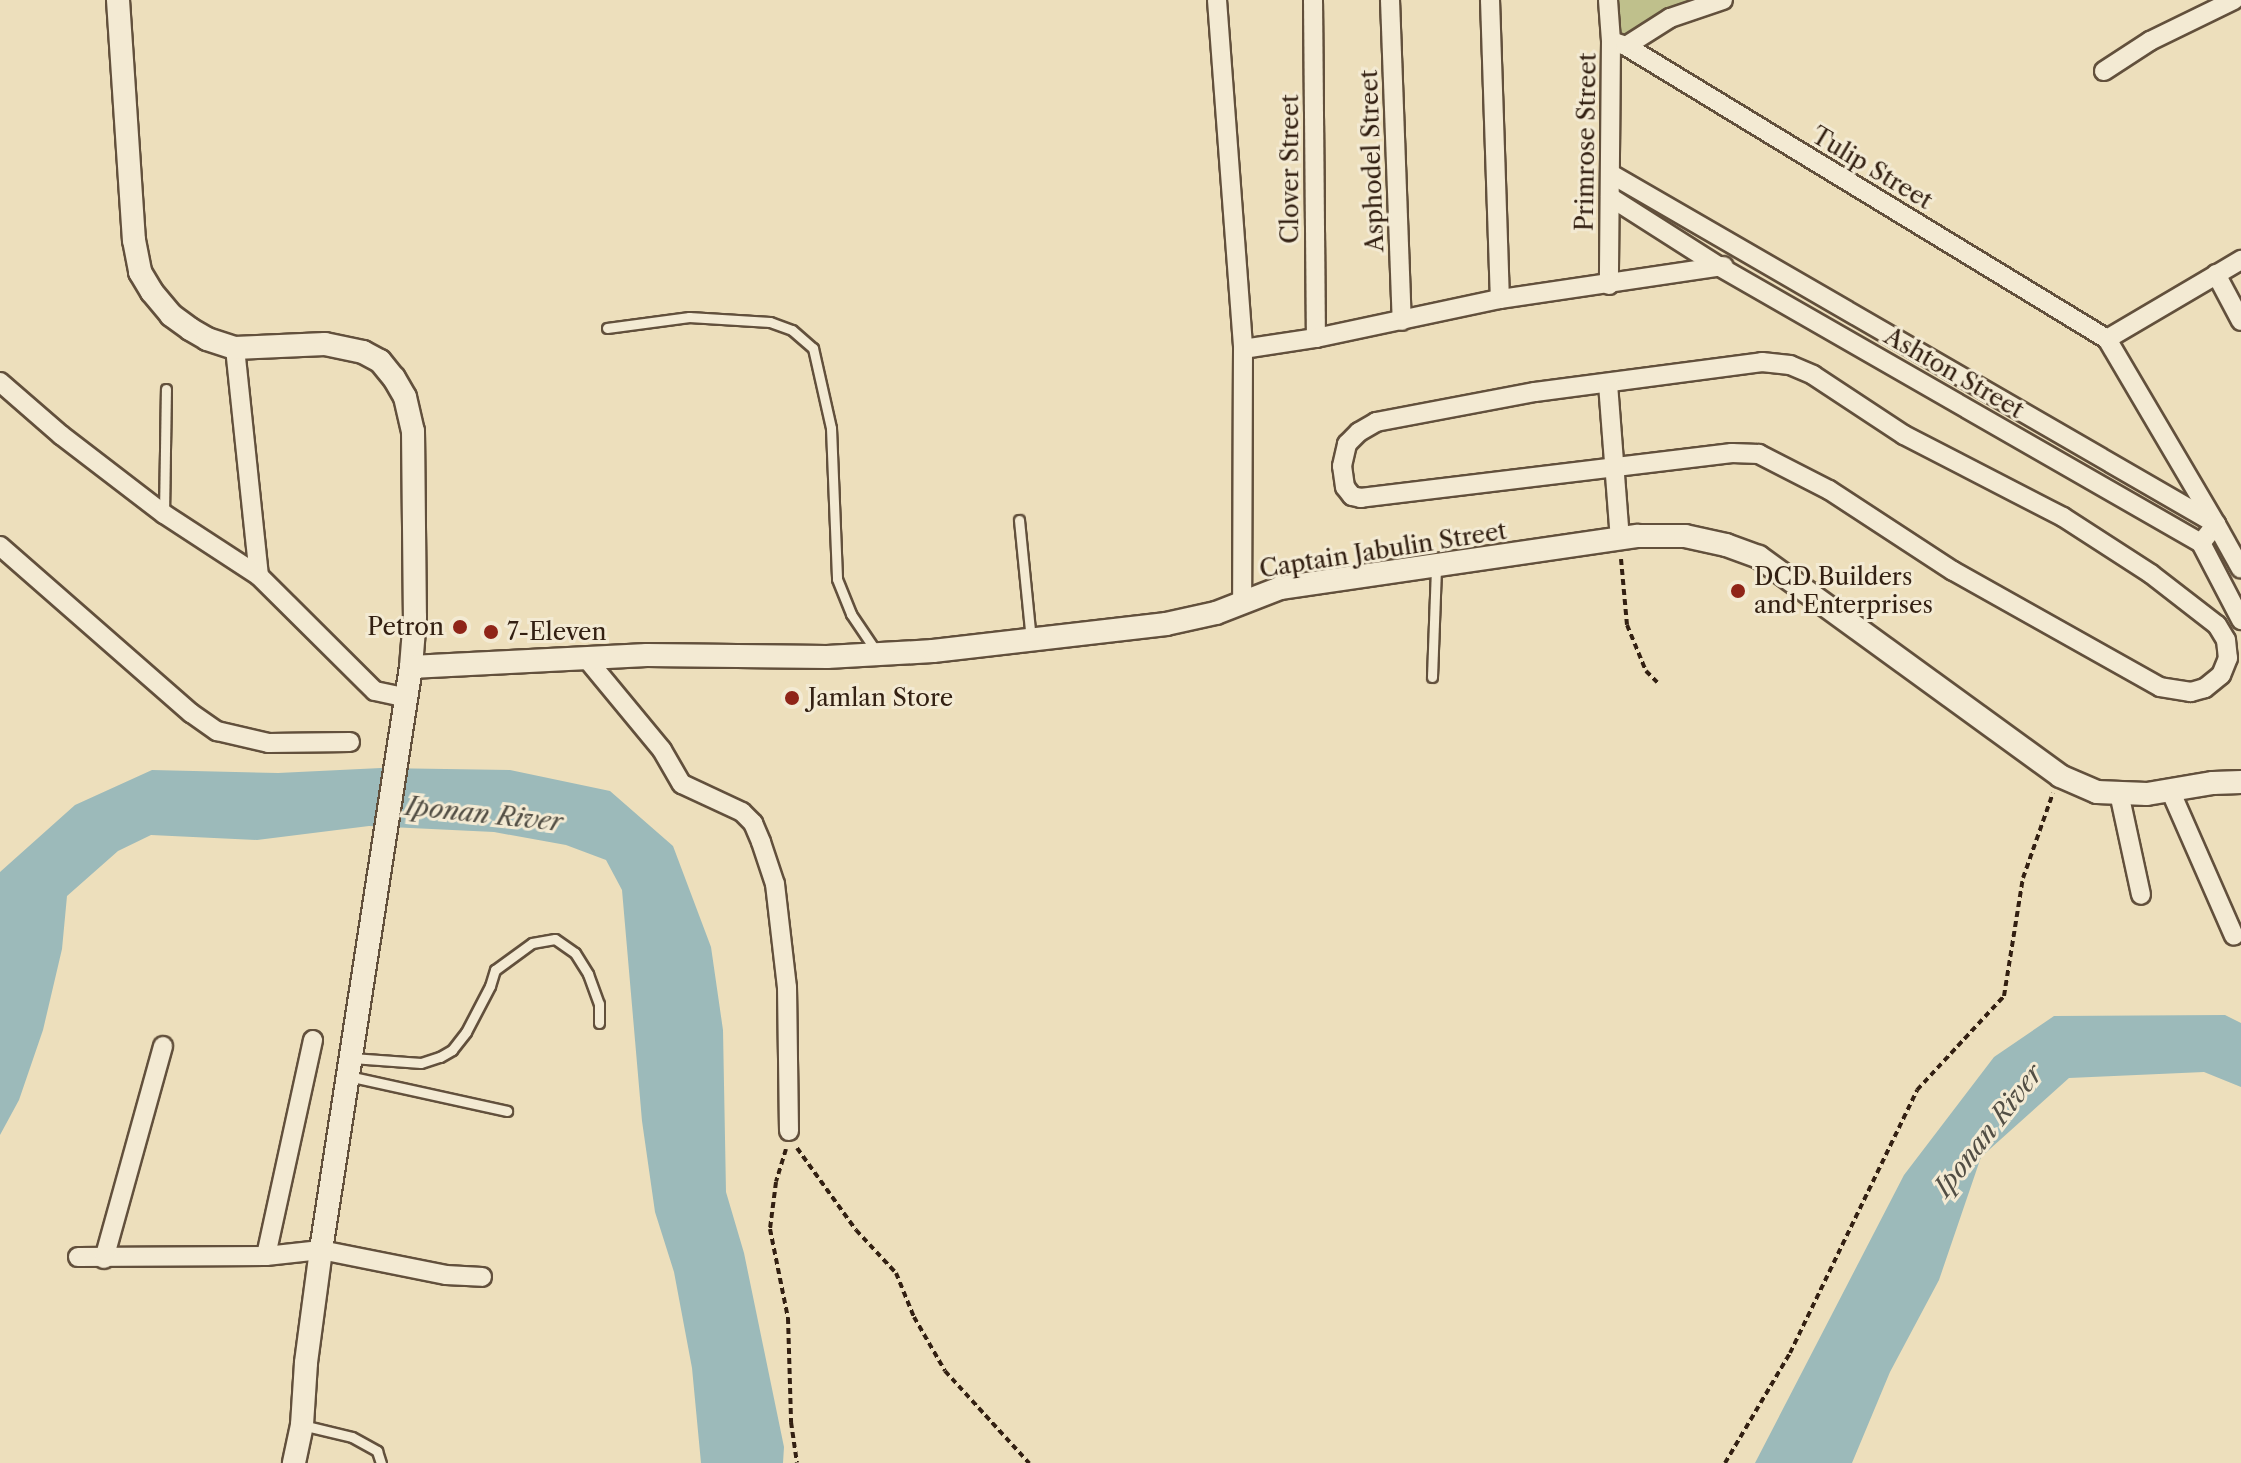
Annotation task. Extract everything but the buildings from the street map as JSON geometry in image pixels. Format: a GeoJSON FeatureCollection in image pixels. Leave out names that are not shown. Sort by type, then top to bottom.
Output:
{"type":"FeatureCollection","features":[{"type":"Feature","properties":{"kind":"street"},"geometry":{"type":"LineString","coordinates":[[118,0],[134,240],[140,272],[171,315],[207,339],[235,348],[345,346],[380,361],[405,397],[413,431],[415,617],[411,667],[321,1250],[306,1363],[302,1425],[294,1463]]}},
{"type":"Feature","properties":{"kind":"street"},"geometry":{"type":"LineString","coordinates":[[1217,0],[1243,349],[1242,602]]}},
{"type":"Feature","properties":{"kind":"street","name":"Clover Street"},"geometry":{"type":"LineString","coordinates":[[1313,0],[1316,338]]}},
{"type":"Feature","properties":{"kind":"street","name":"Asphodel Street"},"geometry":{"type":"LineString","coordinates":[[1390,0],[1402,321]]}},
{"type":"Feature","properties":{"kind":"street"},"geometry":{"type":"LineString","coordinates":[[1490,0],[1500,299]]}},
{"type":"Feature","properties":{"kind":"street","name":"Primrose Street"},"geometry":{"type":"LineString","coordinates":[[1608,0],[1618,43],[1609,285]]}},
{"type":"Feature","properties":{"kind":"street"},"geometry":{"type":"LineString","coordinates":[[1618,43],[1658,24],[1723,0]]}},
{"type":"Feature","properties":{"kind":"street"},"geometry":{"type":"LineString","coordinates":[[2104,71],[2150,41],[2234,0]]}},
{"type":"Feature","properties":{"kind":"street","name":"Tulip Street"},"geometry":{"type":"LineString","coordinates":[[1618,43],[2107,339]]}},
{"type":"Feature","properties":{"kind":"street","name":"Ashton Street"},"geometry":{"type":"LineString","coordinates":[[1611,174],[2216,524]]}},
{"type":"Feature","properties":{"kind":"street","name":"Ashton Street"},"geometry":{"type":"LineString","coordinates":[[1610,197],[1720,267],[2201,543]]}},
{"type":"Feature","properties":{"kind":"street"},"geometry":{"type":"LineString","coordinates":[[1243,349],[1316,338],[1500,299],[1720,267],[1751,255]]}},
{"type":"Feature","properties":{"kind":"street"},"geometry":{"type":"LineString","coordinates":[[2241,260],[2107,339],[2241,569]]}},
{"type":"Feature","properties":{"kind":"street"},"geometry":{"type":"LineString","coordinates":[[2216,274],[2241,321]]}},
{"type":"Feature","properties":{"kind":"street"},"geometry":{"type":"LineString","coordinates":[[235,348],[259,576]]}},
{"type":"Feature","properties":{"kind":"street"},"geometry":{"type":"LineString","coordinates":[[1750,363],[1790,365],[1802,370],[1904,435],[2063,517],[2209,616],[2226,640],[2228,658],[2221,675],[2205,688],[2191,692],[2160,687],[1953,571],[1829,490],[1759,454],[1732,453],[1361,498],[1352,496],[1345,487],[1342,466],[1347,444],[1376,422],[1535,392],[1608,384],[1750,363]]}},
{"type":"Feature","properties":{"kind":"street"},"geometry":{"type":"LineString","coordinates":[[0,382],[61,435],[164,514],[259,576],[375,691],[407,698]]}},
{"type":"Feature","properties":{"kind":"street"},"geometry":{"type":"LineString","coordinates":[[1608,384],[1620,540]]}},
{"type":"Feature","properties":{"kind":"street"},"geometry":{"type":"LineString","coordinates":[[2216,524],[2201,543],[2241,620]]}},
{"type":"Feature","properties":{"kind":"street","name":"Captain Jabulin Street"},"geometry":{"type":"LineString","coordinates":[[411,667],[586,658],[877,654],[1031,641],[1166,624],[1216,613],[1280,588],[1620,540],[1685,536],[1726,545],[1759,557],[2060,776],[2097,792],[2119,793],[2241,782]]}},
{"type":"Feature","properties":{"kind":"street"},"geometry":{"type":"LineString","coordinates":[[0,546],[191,713],[217,731],[269,743],[350,742]]}},
{"type":"Feature","properties":{"kind":"street"},"geometry":{"type":"LineString","coordinates":[[586,658],[662,750],[682,784],[742,812],[753,823],[775,884],[787,987],[789,1131]]}},
{"type":"Feature","properties":{"kind":"street"},"geometry":{"type":"LineString","coordinates":[[2170,790],[2234,936]]}},
{"type":"Feature","properties":{"kind":"street"},"geometry":{"type":"LineString","coordinates":[[2119,793],[2141,895]]}},
{"type":"Feature","properties":{"kind":"street"},"geometry":{"type":"LineString","coordinates":[[266,1256],[313,1040]]}},
{"type":"Feature","properties":{"kind":"street"},"geometry":{"type":"LineString","coordinates":[[104,1259],[163,1046]]}},
{"type":"Feature","properties":{"kind":"street"},"geometry":{"type":"LineString","coordinates":[[78,1257],[266,1256],[321,1250],[446,1275],[482,1277]]}},
{"type":"Feature","properties":{"kind":"lane"},"geometry":{"type":"LineString","coordinates":[[607,328],[689,317],[770,322],[792,330],[813,348],[831,428],[837,579],[851,614],[877,654]]}},
{"type":"Feature","properties":{"kind":"lane"},"geometry":{"type":"LineString","coordinates":[[164,514],[166,389]]}},
{"type":"Feature","properties":{"kind":"lane"},"geometry":{"type":"LineString","coordinates":[[1019,520],[1031,641]]}},
{"type":"Feature","properties":{"kind":"lane"},"geometry":{"type":"LineString","coordinates":[[1432,677],[1436,566]]}},
{"type":"Feature","properties":{"kind":"lane"},"geometry":{"type":"LineString","coordinates":[[350,1067],[421,1063],[452,1050],[466,1032],[495,970],[532,943],[555,939],[575,953],[588,974],[599,1004],[599,1023]]}},
{"type":"Feature","properties":{"kind":"lane"},"geometry":{"type":"LineString","coordinates":[[350,1067],[507,1111]]}},
{"type":"Feature","properties":{"kind":"lane"},"geometry":{"type":"LineString","coordinates":[[302,1425],[352,1437],[377,1451],[381,1463]]}},
{"type":"Feature","properties":{"kind":"path"},"geometry":{"type":"LineString","coordinates":[[1620,540],[1627,625],[1646,671],[1657,682]]}},
{"type":"Feature","properties":{"kind":"path"},"geometry":{"type":"LineString","coordinates":[[1725,1463],[1790,1353],[1917,1090],[2004,996],[2023,878],[2042,816],[2060,776]]}},
{"type":"Feature","properties":{"kind":"path"},"geometry":{"type":"LineString","coordinates":[[789,1131],[774,1192],[770,1229],[787,1307],[791,1422],[797,1463]]}},
{"type":"Feature","properties":{"kind":"path"},"geometry":{"type":"LineString","coordinates":[[789,1131],[799,1152],[856,1230],[896,1273],[914,1317],[945,1371],[1029,1463]]}},
{"type":"Feature","properties":{"kind":"green space"},"geometry":{"type":"Polygon","coordinates":[[[1617,0],[1699,0],[1629,37],[1617,32],[1617,0]]]}},
{"type":"Feature","properties":{"kind":"water","name":"Iponan River"},"geometry":{"type":"Polygon","coordinates":[[[381,768],[510,770],[610,791],[673,846],[711,947],[723,1030],[726,1192],[744,1253],[784,1447],[783,1463],[701,1463],[692,1368],[674,1272],[655,1212],[642,1121],[622,890],[606,860],[566,845],[494,832],[369,826],[257,840],[151,835],[118,851],[67,896],[62,949],[43,1030],[19,1100],[0,1135],[0,872],[75,805],[152,770],[278,773],[381,768]]]}},
{"type":"Feature","properties":{"kind":"water","name":"Iponan River"},"geometry":{"type":"Polygon","coordinates":[[[2225,1015],[2241,1023],[2241,1087],[2204,1072],[2069,1078],[1981,1157],[1939,1280],[1890,1372],[1852,1463],[1755,1463],[1904,1175],[1994,1057],[2054,1016],[2225,1015]]]}},
{"type":"Feature","properties":{"kind":"place","name":"DCD Builders and Enterprises"},"geometry":{"type":"Point","coordinates":[1738,591]}},
{"type":"Feature","properties":{"kind":"place","name":"Petron"},"geometry":{"type":"Point","coordinates":[460,627]}},
{"type":"Feature","properties":{"kind":"place","name":"7-Eleven"},"geometry":{"type":"Point","coordinates":[491,632]}},
{"type":"Feature","properties":{"kind":"place","name":"Jamlan Store"},"geometry":{"type":"Point","coordinates":[792,698]}}]}
